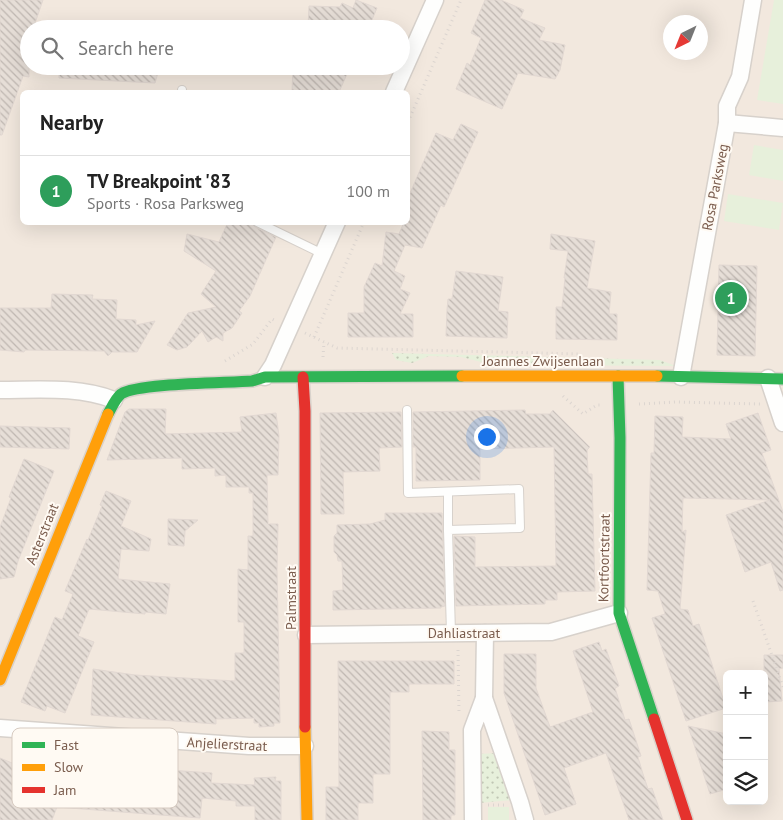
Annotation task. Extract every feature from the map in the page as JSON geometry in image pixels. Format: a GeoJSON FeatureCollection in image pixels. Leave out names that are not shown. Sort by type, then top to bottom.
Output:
{"type":"FeatureCollection","features":[{"type":"Feature","properties":{"kind":"street"},"geometry":{"type":"LineString","coordinates":[[410,56],[435,0]]}},
{"type":"Feature","properties":{"kind":"street","name":"Rosa Parksweg"},"geometry":{"type":"LineString","coordinates":[[681,377],[727,123],[728,106],[740,77],[752,0]]}},
{"type":"Feature","properties":{"kind":"street"},"geometry":{"type":"LineString","coordinates":[[395,90],[402,75]]}},
{"type":"Feature","properties":{"kind":"street"},"geometry":{"type":"LineString","coordinates":[[727,123],[783,128]]}},
{"type":"Feature","properties":{"kind":"street"},"geometry":{"type":"LineString","coordinates":[[264,377],[273,365],[336,225]]}},
{"type":"Feature","properties":{"kind":"street","name":"Joannes Zwijsenlaan"},"geometry":{"type":"LineString","coordinates":[[114,400],[126,391],[139,388],[252,381],[264,377],[618,376],[776,378]]}},
{"type":"Feature","properties":{"kind":"street","name":"Kortfoortstraat"},"geometry":{"type":"LineString","coordinates":[[618,376],[620,438],[619,614],[687,820]]}},
{"type":"Feature","properties":{"kind":"street","name":"Palmstraat"},"geometry":{"type":"LineString","coordinates":[[303,377],[305,421],[305,746],[307,820]]}},
{"type":"Feature","properties":{"kind":"street"},"geometry":{"type":"LineString","coordinates":[[776,378],[776,404],[783,423]]}},
{"type":"Feature","properties":{"kind":"street"},"geometry":{"type":"LineString","coordinates":[[0,390],[78,390],[114,400]]}},
{"type":"Feature","properties":{"kind":"street","name":"Asterstraat"},"geometry":{"type":"LineString","coordinates":[[0,680],[114,400]]}},
{"type":"Feature","properties":{"kind":"street","name":"Dahliastraat"},"geometry":{"type":"LineString","coordinates":[[306,635],[551,632],[619,614]]}},
{"type":"Feature","properties":{"kind":"street"},"geometry":{"type":"LineString","coordinates":[[474,820],[472,730],[484,698],[485,633]]}},
{"type":"Feature","properties":{"kind":"street"},"geometry":{"type":"LineString","coordinates":[[484,698],[520,802],[524,820]]}},
{"type":"Feature","properties":{"kind":"street","name":"Anjelierstraat"},"geometry":{"type":"LineString","coordinates":[[178,741],[249,746],[305,746]]}},
{"type":"Feature","properties":{"kind":"lane"},"geometry":{"type":"LineString","coordinates":[[263,225],[323,254]]}},
{"type":"Feature","properties":{"kind":"lane"},"geometry":{"type":"LineString","coordinates":[[407,410],[408,493],[519,489],[520,528],[448,530]]}},
{"type":"Feature","properties":{"kind":"lane"},"geometry":{"type":"LineString","coordinates":[[448,492],[448,530],[454,633]]}},
{"type":"Feature","properties":{"kind":"path"},"geometry":{"type":"LineString","coordinates":[[410,117],[461,0]]}},
{"type":"Feature","properties":{"kind":"path"},"geometry":{"type":"LineString","coordinates":[[314,337],[363,225]]}},
{"type":"Feature","properties":{"kind":"path"},"geometry":{"type":"LineString","coordinates":[[223,362],[253,344],[272,319],[337,348],[578,354]]}},
{"type":"Feature","properties":{"kind":"path"},"geometry":{"type":"LineString","coordinates":[[619,404],[676,402],[776,404]]}},
{"type":"Feature","properties":{"kind":"path"},"geometry":{"type":"LineString","coordinates":[[753,601],[783,687]]}},
{"type":"Feature","properties":{"kind":"path"},"geometry":{"type":"LineString","coordinates":[[454,633],[459,722]]}},
{"type":"Feature","properties":{"kind":"path"},"geometry":{"type":"LineString","coordinates":[[474,820],[486,818],[485,805],[520,802]]}},
{"type":"Feature","properties":{"kind":"shaded area"},"geometry":{"type":"Polygon","coordinates":[[[0,0],[783,0],[783,820],[0,820],[0,0]]]}},
{"type":"Feature","properties":{"kind":"green space"},"geometry":{"type":"Polygon","coordinates":[[[774,0],[783,0],[783,104],[757,100],[774,0]]]}},
{"type":"Feature","properties":{"kind":"green space"},"geometry":{"type":"Polygon","coordinates":[[[754,145],[783,150],[783,181],[749,175],[754,145]]]}},
{"type":"Feature","properties":{"kind":"green space"},"geometry":{"type":"Polygon","coordinates":[[[728,194],[783,203],[779,230],[724,221],[728,194]]]}},
{"type":"Feature","properties":{"kind":"green space"},"geometry":{"type":"Polygon","coordinates":[[[392,353],[660,360],[676,366],[522,365],[485,363],[461,357],[429,356],[412,363],[396,360],[392,353]]]}},
{"type":"Feature","properties":{"kind":"green space"},"geometry":{"type":"Polygon","coordinates":[[[498,753],[514,800],[479,803],[478,754],[498,753]]]}},
{"type":"Feature","properties":{"kind":"green space"},"geometry":{"type":"Polygon","coordinates":[[[488,807],[509,807],[509,820],[488,820],[488,807]]]}},
{"type":"Feature","properties":{"kind":"building"},"geometry":{"type":"Polygon","coordinates":[[[0,0],[43,0],[36,20],[20,20],[20,75],[29,75],[29,77],[23,76],[2,135],[0,135],[0,0]]]}},
{"type":"Feature","properties":{"kind":"building"},"geometry":{"type":"Polygon","coordinates":[[[356,0],[377,8],[372,20],[308,20],[309,6],[340,7],[342,3],[353,8],[356,0]]]}},
{"type":"Feature","properties":{"kind":"building"},"geometry":{"type":"Polygon","coordinates":[[[485,0],[501,0],[524,10],[520,18],[545,28],[539,40],[565,45],[560,70],[555,79],[518,73],[502,109],[456,89],[467,63],[470,65],[481,38],[471,33],[485,0]]]}},
{"type":"Feature","properties":{"kind":"building"},"geometry":{"type":"Polygon","coordinates":[[[59,75],[157,75],[155,83],[59,78],[59,75]]]}},
{"type":"Feature","properties":{"kind":"building"},"geometry":{"type":"Polygon","coordinates":[[[293,75],[347,75],[340,90],[292,90],[293,75]]]}},
{"type":"Feature","properties":{"kind":"building"},"geometry":{"type":"Polygon","coordinates":[[[461,124],[478,132],[444,207],[441,205],[422,248],[405,245],[394,271],[405,276],[400,289],[410,293],[400,314],[413,314],[413,337],[348,337],[348,313],[364,313],[364,287],[375,263],[382,266],[386,232],[399,234],[403,225],[410,225],[410,193],[436,133],[453,140],[461,124]]]}},
{"type":"Feature","properties":{"kind":"building"},"geometry":{"type":"Polygon","coordinates":[[[227,225],[253,225],[276,237],[250,296],[239,311],[242,313],[232,328],[223,333],[223,341],[216,337],[208,342],[202,331],[187,347],[177,350],[167,345],[188,313],[216,307],[201,294],[216,271],[184,251],[187,234],[219,242],[227,225]]]}},
{"type":"Feature","properties":{"kind":"building"},"geometry":{"type":"Polygon","coordinates":[[[551,234],[595,241],[587,288],[611,292],[609,314],[617,314],[617,340],[556,339],[556,307],[562,307],[568,251],[550,249],[551,234]]]}},
{"type":"Feature","properties":{"kind":"building"},"geometry":{"type":"Polygon","coordinates":[[[719,265],[757,266],[755,356],[717,355],[719,265]]]}},
{"type":"Feature","properties":{"kind":"building"},"geometry":{"type":"Polygon","coordinates":[[[456,271],[503,277],[498,311],[508,312],[507,338],[446,336],[448,299],[452,299],[456,271]]]}},
{"type":"Feature","properties":{"kind":"building"},"geometry":{"type":"Polygon","coordinates":[[[52,294],[93,295],[92,299],[117,300],[116,319],[136,320],[136,325],[155,321],[137,352],[112,352],[108,356],[104,351],[25,350],[24,352],[0,350],[0,308],[51,308],[52,294]]]}},
{"type":"Feature","properties":{"kind":"building"},"geometry":{"type":"Polygon","coordinates":[[[129,409],[166,409],[165,434],[242,432],[240,417],[276,413],[279,436],[278,475],[267,475],[268,524],[278,524],[280,723],[274,723],[274,726],[259,727],[259,723],[254,723],[254,718],[216,719],[216,724],[91,715],[93,669],[135,675],[235,681],[235,653],[244,653],[244,622],[238,622],[238,569],[248,570],[248,536],[253,536],[253,493],[249,493],[249,487],[226,487],[226,475],[215,476],[215,468],[182,469],[182,458],[107,460],[125,412],[129,409]]]}},
{"type":"Feature","properties":{"kind":"building"},"geometry":{"type":"Polygon","coordinates":[[[525,410],[526,414],[550,414],[553,410],[590,447],[587,450],[588,474],[592,474],[595,591],[557,592],[557,600],[545,600],[545,604],[456,606],[454,536],[475,537],[475,567],[556,566],[554,447],[480,449],[480,480],[416,481],[416,447],[413,447],[413,412],[525,410]]]}},
{"type":"Feature","properties":{"kind":"building"},"geometry":{"type":"Polygon","coordinates":[[[401,412],[402,447],[379,448],[380,471],[343,472],[344,514],[321,514],[320,413],[401,412]]]}},
{"type":"Feature","properties":{"kind":"building"},"geometry":{"type":"Polygon","coordinates":[[[758,413],[771,450],[762,453],[783,512],[783,590],[780,591],[771,562],[745,572],[726,515],[770,500],[683,498],[682,532],[686,530],[680,609],[688,610],[693,626],[699,624],[723,699],[723,709],[686,721],[652,618],[665,614],[658,591],[647,590],[651,453],[654,453],[655,416],[683,417],[682,437],[731,439],[726,424],[758,413]]]}},
{"type":"Feature","properties":{"kind":"building"},"geometry":{"type":"Polygon","coordinates":[[[0,426],[70,428],[69,449],[0,447],[0,426]]]}},
{"type":"Feature","properties":{"kind":"building"},"geometry":{"type":"Polygon","coordinates":[[[24,459],[54,471],[18,561],[14,577],[0,579],[0,527],[24,459]]]}},
{"type":"Feature","properties":{"kind":"building"},"geometry":{"type":"Polygon","coordinates":[[[106,491],[131,501],[121,526],[151,539],[149,551],[121,549],[118,579],[170,584],[166,614],[89,609],[78,636],[94,642],[65,713],[47,706],[45,711],[21,702],[55,617],[62,620],[73,594],[65,591],[102,506],[100,505],[106,491]]]}},
{"type":"Feature","properties":{"kind":"building"},"geometry":{"type":"Polygon","coordinates":[[[385,513],[442,513],[445,606],[441,608],[333,610],[333,591],[343,590],[342,561],[338,561],[337,555],[334,552],[334,536],[337,533],[337,525],[370,524],[385,520],[385,513]]]}},
{"type":"Feature","properties":{"kind":"building"},"geometry":{"type":"Polygon","coordinates":[[[168,519],[198,520],[185,531],[184,546],[168,545],[168,519]]]}},
{"type":"Feature","properties":{"kind":"building"},"geometry":{"type":"Polygon","coordinates":[[[599,642],[602,651],[606,649],[619,686],[615,688],[625,720],[629,719],[641,756],[638,757],[648,789],[652,788],[663,820],[629,820],[606,753],[564,768],[576,804],[545,815],[504,693],[504,654],[536,654],[536,688],[550,727],[593,712],[573,651],[599,642]]]}},
{"type":"Feature","properties":{"kind":"building"},"geometry":{"type":"Polygon","coordinates":[[[764,655],[783,655],[783,668],[779,669],[782,701],[768,702],[768,670],[764,670],[764,655]]]}},
{"type":"Feature","properties":{"kind":"building"},"geometry":{"type":"Polygon","coordinates":[[[338,661],[454,661],[454,684],[409,684],[409,692],[390,692],[390,774],[373,774],[373,803],[358,803],[358,820],[326,820],[326,787],[339,787],[338,661]]]}},
{"type":"Feature","properties":{"kind":"building"},"geometry":{"type":"Polygon","coordinates":[[[688,726],[723,733],[723,790],[710,794],[688,726]]]}},
{"type":"Feature","properties":{"kind":"building"},"geometry":{"type":"Polygon","coordinates":[[[422,731],[449,732],[449,750],[455,750],[455,815],[451,815],[451,820],[423,820],[422,731]]]}},
{"type":"Feature","properties":{"kind":"building"},"geometry":{"type":"Polygon","coordinates":[[[0,758],[12,763],[12,808],[57,808],[52,820],[0,820],[0,758]]]}},
{"type":"Feature","properties":{"kind":"building"},"geometry":{"type":"Polygon","coordinates":[[[178,771],[212,773],[211,783],[255,785],[254,778],[276,777],[275,781],[281,781],[281,820],[255,820],[255,806],[236,806],[236,801],[202,798],[200,818],[70,808],[178,808],[178,771]]]}},
{"type":"Feature","properties":{"kind":"traffic: fast"},"geometry":{"type":"LineString","coordinates":[[108,414],[121,394],[130,390],[163,386],[252,381],[265,377],[462,376]]}},
{"type":"Feature","properties":{"kind":"traffic: fast"},"geometry":{"type":"LineString","coordinates":[[618,376],[620,438],[619,613],[654,719]]}},
{"type":"Feature","properties":{"kind":"traffic: fast"},"geometry":{"type":"LineString","coordinates":[[657,376],[783,379]]}},
{"type":"Feature","properties":{"kind":"traffic: slow"},"geometry":{"type":"LineString","coordinates":[[462,376],[657,376]]}},
{"type":"Feature","properties":{"kind":"traffic: slow"},"geometry":{"type":"LineString","coordinates":[[0,680],[108,414]]}},
{"type":"Feature","properties":{"kind":"traffic: slow"},"geometry":{"type":"LineString","coordinates":[[305,727],[307,820]]}},
{"type":"Feature","properties":{"kind":"traffic: jam"},"geometry":{"type":"LineString","coordinates":[[303,377],[305,411],[305,727]]}},
{"type":"Feature","properties":{"kind":"traffic: jam"},"geometry":{"type":"LineString","coordinates":[[654,719],[687,820]]}},
{"type":"Feature","properties":{"kind":"place","name":"TV Breakpoint '83"},"geometry":{"type":"Point","coordinates":[731,298]}}]}
